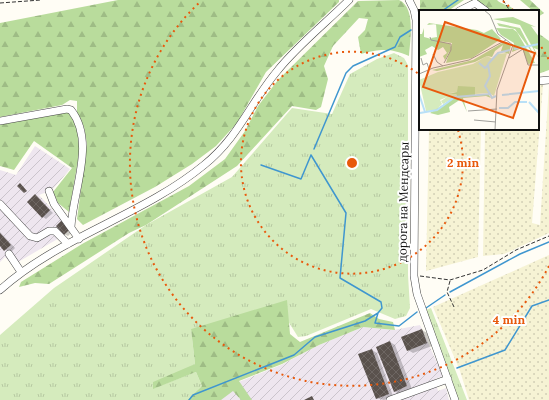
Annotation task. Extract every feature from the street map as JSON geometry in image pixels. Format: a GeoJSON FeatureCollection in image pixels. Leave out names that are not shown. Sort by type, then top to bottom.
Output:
{"type":"FeatureCollection","features":[{"type":"Feature","properties":{"kind":"street"},"geometry":{"type":"LineString","coordinates":[[0,288],[21,272],[68,244],[176,186],[204,165],[225,147],[278,69],[349,0]]}},
{"type":"Feature","properties":{"kind":"street","name":"дорога на Мендсары"},"geometry":{"type":"LineString","coordinates":[[409,0],[414,10],[416,20],[418,73],[414,276],[417,294],[448,379],[454,400]]}},
{"type":"Feature","properties":{"kind":"street"},"geometry":{"type":"LineString","coordinates":[[461,10],[475,3],[485,10]]}},
{"type":"Feature","properties":{"kind":"street"},"geometry":{"type":"LineString","coordinates":[[539,81],[549,80]]}},
{"type":"Feature","properties":{"kind":"street"},"geometry":{"type":"LineString","coordinates":[[0,121],[67,109],[74,113],[82,133],[84,146],[71,227]]}},
{"type":"Feature","properties":{"kind":"street"},"geometry":{"type":"LineString","coordinates":[[49,191],[54,204],[79,238]]}},
{"type":"Feature","properties":{"kind":"street"},"geometry":{"type":"LineString","coordinates":[[0,204],[30,236],[37,238],[49,231],[55,231],[68,244]]}},
{"type":"Feature","properties":{"kind":"street"},"geometry":{"type":"LineString","coordinates":[[9,254],[21,272]]}},
{"type":"Feature","properties":{"kind":"street"},"geometry":{"type":"LineString","coordinates":[[390,400],[448,379]]}},
{"type":"Feature","properties":{"kind":"path"},"geometry":{"type":"LineString","coordinates":[[0,3],[41,0]]}},
{"type":"Feature","properties":{"kind":"path"},"geometry":{"type":"LineString","coordinates":[[503,0],[509,10]]}},
{"type":"Feature","properties":{"kind":"path"},"geometry":{"type":"LineString","coordinates":[[414,276],[432,276],[450,280],[483,270],[516,250],[549,236]]}},
{"type":"Feature","properties":{"kind":"path"},"geometry":{"type":"LineString","coordinates":[[450,280],[447,292],[454,307]]}},
{"type":"Feature","properties":{"kind":"shaded area"},"geometry":{"type":"Polygon","coordinates":[[[539,84],[543,85],[532,223],[540,225],[549,85],[549,233],[504,254],[483,256],[485,130],[539,130],[539,84]]]}},
{"type":"Feature","properties":{"kind":"shaded area"},"geometry":{"type":"Polygon","coordinates":[[[429,130],[481,130],[478,257],[426,271],[429,130]]]}},
{"type":"Feature","properties":{"kind":"shaded area"},"geometry":{"type":"Polygon","coordinates":[[[35,146],[70,169],[52,190],[39,195],[70,229],[61,237],[13,265],[5,257],[0,262],[0,170],[16,175],[35,146]]]}},
{"type":"Feature","properties":{"kind":"shaded area"},"geometry":{"type":"Polygon","coordinates":[[[549,255],[549,400],[469,400],[460,371],[433,307],[549,255]]]}},
{"type":"Feature","properties":{"kind":"shaded area"},"geometry":{"type":"Polygon","coordinates":[[[420,325],[443,376],[435,379],[438,391],[446,388],[449,400],[193,400],[281,365],[319,345],[363,327],[394,330],[420,325]]]}},
{"type":"Feature","properties":{"kind":"green space"},"geometry":{"type":"Polygon","coordinates":[[[118,0],[339,0],[339,2],[266,72],[237,123],[216,146],[192,164],[155,187],[83,225],[77,219],[87,144],[84,127],[77,112],[77,101],[70,100],[62,105],[0,117],[0,23],[118,0]]]}},
{"type":"Feature","properties":{"kind":"green space"},"geometry":{"type":"Polygon","coordinates":[[[399,0],[408,10],[410,17],[411,34],[409,56],[385,50],[361,54],[358,37],[365,30],[368,19],[359,18],[333,46],[324,66],[328,79],[321,107],[316,110],[292,106],[237,166],[146,225],[129,233],[49,284],[35,283],[19,287],[21,282],[82,244],[189,186],[225,159],[245,131],[258,106],[278,80],[358,1],[399,0]]]}},
{"type":"Feature","properties":{"kind":"green space"},"geometry":{"type":"Polygon","coordinates":[[[420,0],[464,0],[449,10],[420,10],[420,0]]]}},
{"type":"Feature","properties":{"kind":"green space"},"geometry":{"type":"Polygon","coordinates":[[[470,0],[497,0],[514,10],[489,10],[485,5],[470,0]]]}},
{"type":"Feature","properties":{"kind":"green space"},"geometry":{"type":"Polygon","coordinates":[[[520,0],[530,0],[544,13],[539,16],[539,10],[532,10],[520,0]]]}},
{"type":"Feature","properties":{"kind":"green space"},"geometry":{"type":"Polygon","coordinates":[[[539,34],[549,41],[549,70],[539,74],[539,34]]]}},
{"type":"Feature","properties":{"kind":"green space"},"geometry":{"type":"Polygon","coordinates":[[[394,53],[404,58],[408,65],[408,275],[410,308],[406,316],[395,319],[371,309],[306,336],[298,337],[288,321],[191,329],[195,364],[154,388],[196,372],[202,386],[187,400],[0,400],[0,335],[54,288],[146,225],[232,177],[292,108],[332,114],[350,74],[377,59],[394,53]]]}},
{"type":"Feature","properties":{"kind":"green space"},"geometry":{"type":"Polygon","coordinates":[[[67,112],[72,115],[79,135],[80,149],[69,212],[58,203],[53,192],[72,168],[34,141],[14,170],[0,166],[0,124],[67,112]]]}},
{"type":"Feature","properties":{"kind":"green space"},"geometry":{"type":"Polygon","coordinates":[[[287,300],[290,334],[300,342],[370,313],[379,319],[393,322],[395,330],[363,327],[319,345],[282,364],[239,381],[252,400],[241,400],[233,391],[221,400],[187,400],[202,386],[196,372],[153,389],[153,382],[195,364],[191,329],[287,300]]]}},
{"type":"Feature","properties":{"kind":"green space"},"geometry":{"type":"Polygon","coordinates":[[[431,308],[467,400],[458,400],[426,310],[431,308]]]}},
{"type":"Feature","properties":{"kind":"building"},"geometry":{"type":"Polygon","coordinates":[[[20,183],[27,191],[24,193],[17,186],[20,183]]]}},
{"type":"Feature","properties":{"kind":"building"},"geometry":{"type":"Polygon","coordinates":[[[35,194],[50,210],[42,218],[27,202],[35,194]]]}},
{"type":"Feature","properties":{"kind":"building"},"geometry":{"type":"Polygon","coordinates":[[[62,220],[70,229],[64,235],[56,226],[62,220]]]}},
{"type":"Feature","properties":{"kind":"building"},"geometry":{"type":"Polygon","coordinates":[[[0,233],[11,245],[4,251],[0,246],[0,233]]]}},
{"type":"Feature","properties":{"kind":"building"},"geometry":{"type":"Polygon","coordinates":[[[422,329],[427,343],[407,351],[401,337],[422,329]]]}},
{"type":"Feature","properties":{"kind":"building"},"geometry":{"type":"Polygon","coordinates":[[[390,341],[407,386],[394,392],[376,347],[390,341]]]}},
{"type":"Feature","properties":{"kind":"building"},"geometry":{"type":"Polygon","coordinates":[[[372,349],[389,394],[376,399],[358,354],[372,349]]]}},
{"type":"Feature","properties":{"kind":"building"},"geometry":{"type":"Polygon","coordinates":[[[312,396],[314,400],[304,400],[312,396]]]}},
{"type":"Feature","properties":{"kind":"waterway"},"geometry":{"type":"LineString","coordinates":[[443,10],[458,0]]}},
{"type":"Feature","properties":{"kind":"waterway"},"geometry":{"type":"LineString","coordinates":[[314,149],[346,73],[353,66],[395,47],[400,37],[411,30]]}},
{"type":"Feature","properties":{"kind":"waterway"},"geometry":{"type":"LineString","coordinates":[[311,155],[346,213],[340,278],[381,302],[382,308],[378,313]]}},
{"type":"Feature","properties":{"kind":"waterway"},"geometry":{"type":"LineString","coordinates":[[261,165],[301,179],[311,155]]}},
{"type":"Feature","properties":{"kind":"waterway"},"geometry":{"type":"LineString","coordinates":[[450,292],[520,254],[549,242]]}},
{"type":"Feature","properties":{"kind":"waterway"},"geometry":{"type":"LineString","coordinates":[[426,308],[445,295]]}},
{"type":"Feature","properties":{"kind":"waterway"},"geometry":{"type":"LineString","coordinates":[[457,368],[505,350],[532,306],[549,300]]}},
{"type":"Feature","properties":{"kind":"waterway"},"geometry":{"type":"LineString","coordinates":[[189,400],[193,395],[294,355],[315,337],[365,321],[378,313],[375,323],[399,326],[417,312]]}}]}
